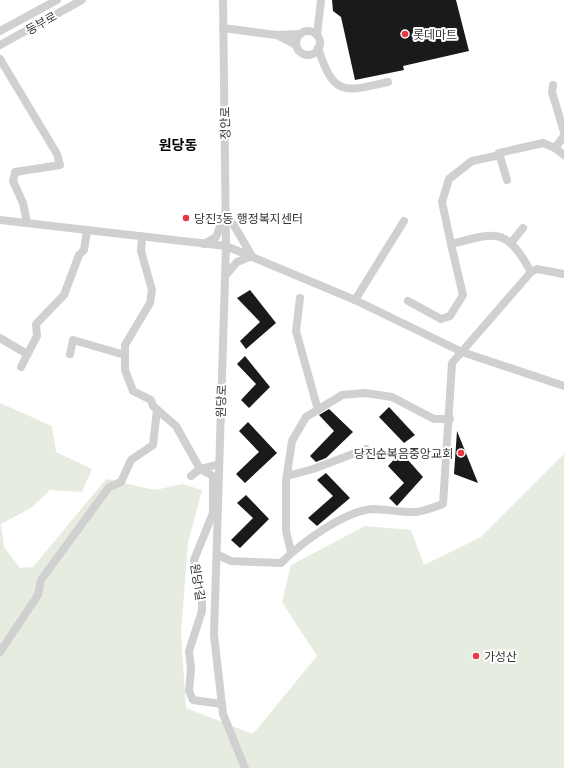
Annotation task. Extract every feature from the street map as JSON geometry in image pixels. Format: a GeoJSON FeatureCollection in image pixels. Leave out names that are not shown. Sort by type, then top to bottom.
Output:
{"type":"FeatureCollection","features":[{"type":"Feature","properties":{"kind":"street","name":"동부로"},"geometry":{"type":"LineString","coordinates":[[0,31],[57,0]]}},
{"type":"Feature","properties":{"kind":"street","name":"동부로"},"geometry":{"type":"LineString","coordinates":[[0,45],[82,0]]}},
{"type":"Feature","properties":{"kind":"street","name":"정안로"},"geometry":{"type":"LineString","coordinates":[[222,0],[226,246]]}},
{"type":"Feature","properties":{"kind":"street"},"geometry":{"type":"LineString","coordinates":[[300,34],[297,38],[296,45],[298,50],[302,54],[310,55],[318,48],[320,43],[317,35],[322,0]]}},
{"type":"Feature","properties":{"kind":"street"},"geometry":{"type":"LineString","coordinates":[[308,31],[320,15]]}},
{"type":"Feature","properties":{"kind":"street"},"geometry":{"type":"LineString","coordinates":[[223,28],[276,35],[300,34],[308,31],[314,32],[317,35]]}},
{"type":"Feature","properties":{"kind":"street"},"geometry":{"type":"LineString","coordinates":[[276,35],[296,45]]}},
{"type":"Feature","properties":{"kind":"street"},"geometry":{"type":"LineString","coordinates":[[318,48],[325,68],[335,83],[347,89],[388,82]]}},
{"type":"Feature","properties":{"kind":"street"},"geometry":{"type":"LineString","coordinates":[[0,59],[57,154],[60,165],[15,172],[13,182],[23,203],[27,223]]}},
{"type":"Feature","properties":{"kind":"street"},"geometry":{"type":"LineString","coordinates":[[552,85],[552,92],[564,132]]}},
{"type":"Feature","properties":{"kind":"street"},"geometry":{"type":"LineString","coordinates":[[555,148],[564,136]]}},
{"type":"Feature","properties":{"kind":"street"},"geometry":{"type":"LineString","coordinates":[[408,301],[441,319],[450,316],[463,295],[442,202],[449,179],[472,161],[543,143],[555,148],[564,155]]}},
{"type":"Feature","properties":{"kind":"street"},"geometry":{"type":"LineString","coordinates":[[500,155],[507,180]]}},
{"type":"Feature","properties":{"kind":"street"},"geometry":{"type":"LineString","coordinates":[[204,244],[216,237],[226,212]]}},
{"type":"Feature","properties":{"kind":"street"},"geometry":{"type":"LineString","coordinates":[[226,212],[252,256]]}},
{"type":"Feature","properties":{"kind":"street"},"geometry":{"type":"LineString","coordinates":[[0,220],[226,246],[355,300],[462,352],[564,386]]}},
{"type":"Feature","properties":{"kind":"street"},"geometry":{"type":"LineString","coordinates":[[355,300],[404,221]]}},
{"type":"Feature","properties":{"kind":"street"},"geometry":{"type":"LineString","coordinates":[[511,243],[523,228]]}},
{"type":"Feature","properties":{"kind":"street"},"geometry":{"type":"LineString","coordinates":[[21,367],[37,336],[36,324],[64,295],[79,254],[84,250],[87,231]]}},
{"type":"Feature","properties":{"kind":"street"},"geometry":{"type":"LineString","coordinates":[[451,244],[489,234],[504,237],[519,251],[531,272]]}},
{"type":"Feature","properties":{"kind":"street","name":"원당1길"},"geometry":{"type":"LineString","coordinates":[[142,237],[141,251],[152,290],[150,303],[125,345],[125,370],[133,391],[150,400],[153,406],[176,426],[200,470],[213,476],[213,513],[194,560],[202,600],[202,611],[189,651],[191,669],[189,691],[193,700],[222,704]]}},
{"type":"Feature","properties":{"kind":"street","name":"원당로"},"geometry":{"type":"LineString","coordinates":[[226,246],[219,464],[218,555],[214,635],[223,714],[245,768]]}},
{"type":"Feature","properties":{"kind":"street"},"geometry":{"type":"LineString","coordinates":[[226,275],[238,262],[252,256]]}},
{"type":"Feature","properties":{"kind":"street"},"geometry":{"type":"LineString","coordinates":[[218,555],[231,561],[281,563],[291,552],[334,523],[357,513],[372,509],[415,512],[443,504],[450,419],[452,363],[531,272],[537,269],[564,274]]}},
{"type":"Feature","properties":{"kind":"street"},"geometry":{"type":"LineString","coordinates":[[300,298],[296,332],[318,410]]}},
{"type":"Feature","properties":{"kind":"street"},"geometry":{"type":"LineString","coordinates":[[0,338],[27,354]]}},
{"type":"Feature","properties":{"kind":"street"},"geometry":{"type":"LineString","coordinates":[[70,354],[73,340],[124,355]]}},
{"type":"Feature","properties":{"kind":"street"},"geometry":{"type":"LineString","coordinates":[[291,552],[286,531],[287,476],[292,442],[306,417],[342,395],[365,393],[392,397],[434,418],[450,419]]}},
{"type":"Feature","properties":{"kind":"street"},"geometry":{"type":"LineString","coordinates":[[0,652],[38,595],[41,580],[109,487],[121,482],[131,460],[153,445],[157,410]]}},
{"type":"Feature","properties":{"kind":"street"},"geometry":{"type":"LineString","coordinates":[[287,476],[313,469],[366,449]]}},
{"type":"Feature","properties":{"kind":"street"},"geometry":{"type":"LineString","coordinates":[[191,476],[200,470],[219,464]]}},
{"type":"Feature","properties":{"kind":"shaded area"},"geometry":{"type":"Polygon","coordinates":[[[0,403],[52,426],[56,452],[92,469],[82,492],[50,490],[31,508],[1,524],[4,547],[20,568],[33,567],[106,479],[155,490],[182,484],[202,490],[188,543],[181,633],[186,708],[253,734],[317,656],[282,602],[291,565],[365,526],[411,530],[424,565],[481,537],[564,454],[564,768],[0,768],[0,403]]]}},
{"type":"Feature","properties":{"kind":"building","name":"롯데마트"},"geometry":{"type":"Polygon","coordinates":[[[332,0],[456,0],[469,51],[403,66],[404,70],[355,80],[341,17],[333,11],[332,0]]]}},
{"type":"Feature","properties":{"kind":"building"},"geometry":{"type":"Polygon","coordinates":[[[250,290],[276,323],[246,349],[240,341],[260,322],[237,298],[250,290]]]}},
{"type":"Feature","properties":{"kind":"building"},"geometry":{"type":"Polygon","coordinates":[[[245,356],[270,387],[249,408],[241,400],[256,384],[237,364],[245,356]]]}},
{"type":"Feature","properties":{"kind":"building"},"geometry":{"type":"Polygon","coordinates":[[[389,407],[415,435],[404,443],[379,417],[389,407]]]}},
{"type":"Feature","properties":{"kind":"building"},"geometry":{"type":"Polygon","coordinates":[[[329,409],[353,432],[326,458],[316,462],[310,456],[334,431],[319,415],[329,409]]]}},
{"type":"Feature","properties":{"kind":"building"},"geometry":{"type":"Polygon","coordinates":[[[248,422],[277,453],[245,483],[236,474],[259,452],[239,431],[248,422]]]}},
{"type":"Feature","properties":{"kind":"building","name":"당진순복음중앙교회"},"geometry":{"type":"Polygon","coordinates":[[[457,431],[478,483],[454,474],[457,431]]]}},
{"type":"Feature","properties":{"kind":"building"},"geometry":{"type":"Polygon","coordinates":[[[401,452],[423,477],[397,506],[389,498],[404,483],[388,466],[401,452]]]}},
{"type":"Feature","properties":{"kind":"building"},"geometry":{"type":"Polygon","coordinates":[[[326,473],[350,498],[317,526],[308,518],[333,496],[317,480],[326,473]]]}},
{"type":"Feature","properties":{"kind":"building"},"geometry":{"type":"Polygon","coordinates":[[[246,495],[269,519],[240,548],[231,540],[253,518],[237,503],[246,495]]]}},
{"type":"Feature","properties":{"kind":"place","name":"롯데마트"},"geometry":{"type":"Point","coordinates":[405,34]}},
{"type":"Feature","properties":{"kind":"place","name":"당진3동 행정복지센터"},"geometry":{"type":"Point","coordinates":[186,218]}},
{"type":"Feature","properties":{"kind":"place","name":"당진순복음중앙교회"},"geometry":{"type":"Point","coordinates":[461,453]}},
{"type":"Feature","properties":{"kind":"place","name":"가성산"},"geometry":{"type":"Point","coordinates":[476,656]}},
{"type":"Feature","properties":{"kind":"district","name":"원당동"},"geometry":{"type":"Point","coordinates":[178,145]}}]}
